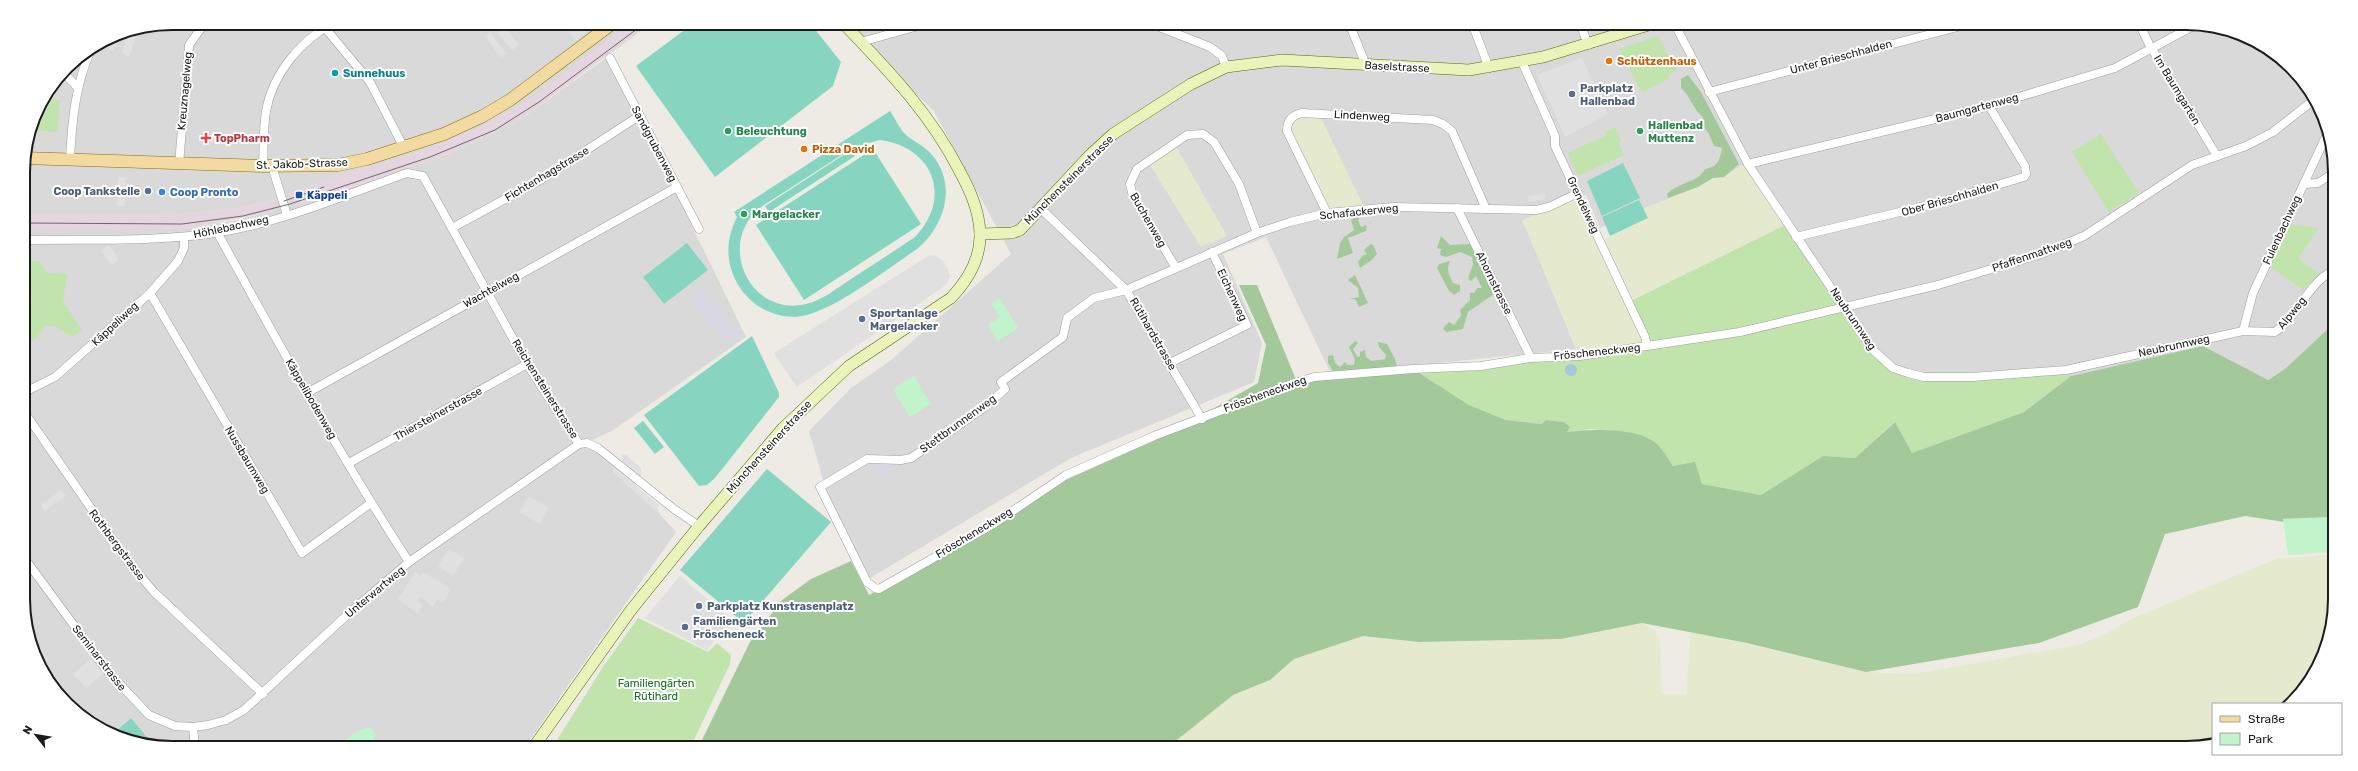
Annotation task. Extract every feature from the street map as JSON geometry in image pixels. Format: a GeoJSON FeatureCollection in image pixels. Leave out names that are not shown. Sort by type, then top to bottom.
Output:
{"type":"FeatureCollection","features":[{"type":"Feature","properties":{"kind":"main road","name":"St. Jakob-Strasse"},"geometry":{"type":"LineString","coordinates":[[31,158],[267,166],[338,165],[404,148],[444,134],[483,116],[510,100],[604,30]]}},
{"type":"Feature","properties":{"kind":"main road"},"geometry":{"type":"LineString","coordinates":[[850,30],[901,83],[924,112],[948,148],[969,189],[978,214],[980,234]]}},
{"type":"Feature","properties":{"kind":"main road","name":"Baselstrasse"},"geometry":{"type":"LineString","coordinates":[[1226,67],[1282,60],[1469,70],[1522,62],[1588,45],[1634,30]]}},
{"type":"Feature","properties":{"kind":"main road","name":"Münchensteinerstrasse"},"geometry":{"type":"LineString","coordinates":[[539,741],[632,610],[699,526],[762,451],[830,383],[888,339],[951,298],[964,283],[975,262],[980,234],[998,234],[1017,231],[1090,154],[1114,134],[1191,84],[1226,67]]}},
{"type":"Feature","properties":{"kind":"street","name":"Kreuznagelweg"},"geometry":{"type":"LineString","coordinates":[[179,164],[189,45],[199,30]]}},
{"type":"Feature","properties":{"kind":"street"},"geometry":{"type":"LineString","coordinates":[[287,215],[267,166],[266,111],[271,93],[288,61],[318,30]]}},
{"type":"Feature","properties":{"kind":"street"},"geometry":{"type":"LineString","coordinates":[[327,30],[370,82],[404,148]]}},
{"type":"Feature","properties":{"kind":"street"},"geometry":{"type":"LineString","coordinates":[[862,42],[904,30]]}},
{"type":"Feature","properties":{"kind":"street"},"geometry":{"type":"LineString","coordinates":[[1167,30],[1210,47],[1222,56],[1226,67]]}},
{"type":"Feature","properties":{"kind":"street"},"geometry":{"type":"LineString","coordinates":[[1352,30],[1366,65]]}},
{"type":"Feature","properties":{"kind":"street"},"geometry":{"type":"LineString","coordinates":[[1475,30],[1489,68]]}},
{"type":"Feature","properties":{"kind":"street"},"geometry":{"type":"LineString","coordinates":[[1583,30],[1588,45]]}},
{"type":"Feature","properties":{"kind":"street","name":"Neubrunnweg"},"geometry":{"type":"LineString","coordinates":[[1678,30],[1748,164],[1872,349],[1884,362],[1893,368],[1924,377],[1972,377],[2066,370],[2243,331]]}},
{"type":"Feature","properties":{"kind":"street","name":"Unter Brieschhalden"},"geometry":{"type":"LineString","coordinates":[[1709,92],[1946,30]]}},
{"type":"Feature","properties":{"kind":"street","name":"Im Baumgarten"},"geometry":{"type":"LineString","coordinates":[[2142,30],[2149,44],[2153,48],[2217,156]]}},
{"type":"Feature","properties":{"kind":"street","name":"Baumgartenweg"},"geometry":{"type":"LineString","coordinates":[[1748,164],[1989,106],[2115,68],[2186,30]]}},
{"type":"Feature","properties":{"kind":"street"},"geometry":{"type":"LineString","coordinates":[[70,159],[73,116],[78,88],[89,57]]}},
{"type":"Feature","properties":{"kind":"street","name":"Sandgrubenweg"},"geometry":{"type":"LineString","coordinates":[[610,58],[699,229]]}},
{"type":"Feature","properties":{"kind":"street","name":"Grendelweg"},"geometry":{"type":"LineString","coordinates":[[1522,62],[1555,136],[1556,146],[1645,337],[1647,346]]}},
{"type":"Feature","properties":{"kind":"street"},"geometry":{"type":"LineString","coordinates":[[67,76],[78,88]]}},
{"type":"Feature","properties":{"kind":"street","name":"Pfaffenmattweg"},"geometry":{"type":"LineString","coordinates":[[1740,332],[1938,285],[2040,254],[2084,236],[2192,165],[2246,146],[2273,132],[2310,103]]}},
{"type":"Feature","properties":{"kind":"street","name":"Ober Brieschhalden"},"geometry":{"type":"LineString","coordinates":[[1796,237],[1937,203],[2024,177],[2026,174],[2025,166],[1989,106]]}},
{"type":"Feature","properties":{"kind":"street","name":"Lindenweg"},"geometry":{"type":"LineString","coordinates":[[1327,213],[1287,131],[1289,122],[1296,114],[1434,120],[1443,124],[1454,136],[1486,209]]}},
{"type":"Feature","properties":{"kind":"street","name":"Fichtenhagstrasse"},"geometry":{"type":"LineString","coordinates":[[452,228],[542,179],[639,116]]}},
{"type":"Feature","properties":{"kind":"street","name":"Buchenweg"},"geometry":{"type":"LineString","coordinates":[[1176,268],[1133,196],[1130,184],[1137,169],[1187,135],[1203,134],[1214,142],[1239,184],[1257,233]]}},
{"type":"Feature","properties":{"kind":"street","name":"Fulenbachweg"},"geometry":{"type":"LineString","coordinates":[[2243,331],[2253,293],[2324,140]]}},
{"type":"Feature","properties":{"kind":"street","name":"Reichensteinerstrasse"},"geometry":{"type":"LineString","coordinates":[[407,173],[423,176],[488,291],[527,364],[579,444],[592,444],[598,448],[674,509],[699,526]]}},
{"type":"Feature","properties":{"kind":"street","name":"Höhlebachweg"},"geometry":{"type":"LineString","coordinates":[[30,240],[184,237],[217,232],[287,215],[407,173]]}},
{"type":"Feature","properties":{"kind":"street"},"geometry":{"type":"LineString","coordinates":[[2304,184],[2318,183],[2328,177]]}},
{"type":"Feature","properties":{"kind":"street","name":"Wachtelweg"},"geometry":{"type":"LineString","coordinates":[[307,393],[677,187]]}},
{"type":"Feature","properties":{"kind":"street","name":"Schafackerweg"},"geometry":{"type":"LineString","coordinates":[[1126,290],[1257,233],[1327,213],[1407,207],[1536,210],[1549,207],[1578,193]]}},
{"type":"Feature","properties":{"kind":"street","name":"Rütihardstrasse"},"geometry":{"type":"LineString","coordinates":[[1040,208],[1126,290],[1202,419]]}},
{"type":"Feature","properties":{"kind":"street","name":"Ahornstrasse"},"geometry":{"type":"LineString","coordinates":[[1457,208],[1531,358]]}},
{"type":"Feature","properties":{"kind":"street","name":"Käppelibodenweg"},"geometry":{"type":"LineString","coordinates":[[217,232],[307,393],[371,502],[409,562]]}},
{"type":"Feature","properties":{"kind":"street","name":"Käppeliweg"},"geometry":{"type":"LineString","coordinates":[[30,390],[55,377],[150,292],[178,261],[184,248],[184,237]]}},
{"type":"Feature","properties":{"kind":"street","name":"Eichenweg"},"geometry":{"type":"LineString","coordinates":[[1170,363],[1247,325],[1212,252]]}},
{"type":"Feature","properties":{"kind":"street","name":"Alpweg"},"geometry":{"type":"LineString","coordinates":[[2243,331],[2275,332],[2290,318],[2315,284],[2328,273]]}},
{"type":"Feature","properties":{"kind":"street","name":"Stettbrunnenweg"},"geometry":{"type":"LineString","coordinates":[[852,553],[820,487],[867,459],[912,458],[985,407],[1005,389],[1001,382],[1063,337],[1068,318],[1094,298],[1126,290]]}},
{"type":"Feature","properties":{"kind":"street","name":"Nussbaumweg"},"geometry":{"type":"LineString","coordinates":[[150,292],[302,553],[371,502]]}},
{"type":"Feature","properties":{"kind":"street","name":"Fröscheneckweg"},"geometry":{"type":"LineString","coordinates":[[852,553],[868,582],[875,588],[879,589],[995,523],[1066,475],[1154,436],[1202,419],[1245,400],[1314,377],[1413,368],[1482,366],[1531,358],[1580,356],[1740,332]]}},
{"type":"Feature","properties":{"kind":"street","name":"Thiersteinerstrasse"},"geometry":{"type":"LineString","coordinates":[[349,463],[527,364]]}},
{"type":"Feature","properties":{"kind":"street","name":"Rothbergstrasse"},"geometry":{"type":"LineString","coordinates":[[30,420],[122,554],[154,592],[263,694]]}},
{"type":"Feature","properties":{"kind":"street","name":"Unterwartweg"},"geometry":{"type":"LineString","coordinates":[[193,727],[226,720],[244,710],[347,615],[409,562],[579,444]]}},
{"type":"Feature","properties":{"kind":"street","name":"Seminarstrasse"},"geometry":{"type":"LineString","coordinates":[[30,565],[109,673],[148,715],[161,722],[175,726],[193,727]]}},
{"type":"Feature","properties":{"kind":"street"},"geometry":{"type":"LineString","coordinates":[[193,727],[194,741]]}},
{"type":"Feature","properties":{"kind":"shaded area"},"geometry":{"type":"Polygon","coordinates":[[[163,30],[623,30],[534,97],[479,129],[405,157],[357,170],[289,194],[294,205],[301,205],[451,153],[515,123],[609,56],[746,337],[612,431],[592,440],[676,532],[529,741],[154,740],[126,733],[101,722],[78,706],[65,693],[54,678],[38,645],[30,608],[30,229],[160,229],[195,227],[237,220],[276,210],[274,200],[239,208],[172,215],[30,214],[31,154],[38,126],[49,101],[65,78],[78,65],[101,49],[118,41],[135,35],[163,30]]]}},
{"type":"Feature","properties":{"kind":"shaded area"},"geometry":{"type":"Polygon","coordinates":[[[502,30],[507,30],[519,45],[512,50],[498,33],[502,30]]]}},
{"type":"Feature","properties":{"kind":"shaded area"},"geometry":{"type":"Polygon","coordinates":[[[568,30],[589,30],[576,41],[568,30]]]}},
{"type":"Feature","properties":{"kind":"shaded area"},"geometry":{"type":"Polygon","coordinates":[[[623,30],[642,30],[515,123],[451,153],[362,185],[294,206],[289,194],[294,191],[357,170],[405,157],[479,129],[534,97],[623,30]]]}},
{"type":"Feature","properties":{"kind":"shaded area"},"geometry":{"type":"Polygon","coordinates":[[[848,30],[2204,31],[2223,35],[2249,45],[2280,65],[2293,78],[2304,93],[2317,118],[2323,135],[2328,163],[2328,329],[2286,368],[2267,380],[2203,346],[2071,376],[1895,383],[1742,165],[1724,177],[1713,178],[1698,187],[1600,228],[1586,195],[1523,220],[1576,349],[1331,374],[1266,237],[1223,254],[1262,343],[1254,382],[1071,458],[870,578],[827,494],[809,431],[851,388],[890,361],[1011,254],[934,111],[848,30]]]}},
{"type":"Feature","properties":{"kind":"shaded area"},"geometry":{"type":"Polygon","coordinates":[[[490,32],[506,54],[501,58],[485,36],[490,32]]]}},
{"type":"Feature","properties":{"kind":"shaded area"},"geometry":{"type":"Polygon","coordinates":[[[134,35],[135,41],[129,57],[121,53],[127,38],[134,35]]]}},
{"type":"Feature","properties":{"kind":"shaded area"},"geometry":{"type":"Polygon","coordinates":[[[118,41],[113,51],[107,47],[108,46],[118,41]]]}},
{"type":"Feature","properties":{"kind":"shaded area","name":"Parkplatz Hallenbad"},"geometry":{"type":"Polygon","coordinates":[[[1582,58],[1608,114],[1565,137],[1537,75],[1582,58]]]}},
{"type":"Feature","properties":{"kind":"shaded area"},"geometry":{"type":"Polygon","coordinates":[[[118,177],[126,178],[125,206],[117,206],[118,177]]]}},
{"type":"Feature","properties":{"kind":"shaded area"},"geometry":{"type":"Polygon","coordinates":[[[1545,193],[1545,199],[1529,202],[1528,196],[1545,193]]]}},
{"type":"Feature","properties":{"kind":"shaded area"},"geometry":{"type":"Polygon","coordinates":[[[275,200],[276,211],[195,227],[160,229],[30,229],[30,214],[172,215],[239,208],[275,200]]]}},
{"type":"Feature","properties":{"kind":"shaded area"},"geometry":{"type":"Polygon","coordinates":[[[109,245],[119,260],[111,265],[101,250],[109,245]]]}},
{"type":"Feature","properties":{"kind":"shaded area","name":"Sportanlage Margelacker"},"geometry":{"type":"Polygon","coordinates":[[[934,255],[944,262],[947,267],[950,276],[946,285],[797,387],[774,353],[928,256],[934,255]]]}},
{"type":"Feature","properties":{"kind":"shaded area"},"geometry":{"type":"Polygon","coordinates":[[[704,287],[741,337],[727,347],[689,298],[704,287]]]}},
{"type":"Feature","properties":{"kind":"shaded area"},"geometry":{"type":"Polygon","coordinates":[[[877,452],[904,462],[877,480],[867,459],[877,452]]]}},
{"type":"Feature","properties":{"kind":"shaded area"},"geometry":{"type":"Polygon","coordinates":[[[622,455],[626,455],[641,468],[641,477],[622,461],[622,455]]]}},
{"type":"Feature","properties":{"kind":"shaded area"},"geometry":{"type":"Polygon","coordinates":[[[614,463],[637,482],[636,486],[659,505],[658,513],[613,472],[614,463]]]}},
{"type":"Feature","properties":{"kind":"shaded area"},"geometry":{"type":"Polygon","coordinates":[[[61,490],[66,496],[45,511],[41,505],[61,490]]]}},
{"type":"Feature","properties":{"kind":"shaded area"},"geometry":{"type":"Polygon","coordinates":[[[529,496],[549,508],[540,524],[519,512],[529,496]]]}},
{"type":"Feature","properties":{"kind":"shaded area"},"geometry":{"type":"Polygon","coordinates":[[[449,549],[464,558],[453,576],[438,566],[449,549]]]}},
{"type":"Feature","properties":{"kind":"shaded area"},"geometry":{"type":"Polygon","coordinates":[[[415,572],[421,575],[423,572],[451,589],[443,603],[437,599],[433,607],[420,596],[417,601],[423,605],[418,614],[398,599],[415,572]]]}},
{"type":"Feature","properties":{"kind":"shaded area"},"geometry":{"type":"Polygon","coordinates":[[[680,576],[732,620],[707,650],[645,618],[680,576]]]}},
{"type":"Feature","properties":{"kind":"shaded area"},"geometry":{"type":"Polygon","coordinates":[[[91,659],[103,674],[86,688],[73,674],[91,659]]]}},
{"type":"Feature","properties":{"kind":"green space","name":"Beleuchtung"},"geometry":{"type":"Polygon","coordinates":[[[685,30],[816,30],[841,62],[833,86],[715,177],[636,66],[685,30]]]}},
{"type":"Feature","properties":{"kind":"green space"},"geometry":{"type":"Polygon","coordinates":[[[1658,36],[1677,71],[1669,74],[1669,79],[1642,92],[1619,49],[1658,36]]]}},
{"type":"Feature","properties":{"kind":"green space"},"geometry":{"type":"Polygon","coordinates":[[[1688,75],[1701,92],[1739,164],[1724,177],[1713,178],[1698,187],[1668,198],[1667,194],[1672,190],[1698,177],[1705,169],[1716,165],[1722,148],[1714,146],[1709,134],[1703,126],[1703,117],[1681,88],[1681,79],[1688,75]]]}},
{"type":"Feature","properties":{"kind":"green space"},"geometry":{"type":"Polygon","coordinates":[[[50,99],[60,100],[57,132],[37,130],[50,99]]]}},
{"type":"Feature","properties":{"kind":"green space","name":"Margelacker"},"geometry":{"type":"Polygon","coordinates":[[[890,111],[905,134],[925,148],[932,155],[940,167],[946,192],[940,218],[926,240],[917,249],[848,296],[819,311],[797,317],[777,315],[758,306],[750,300],[737,283],[730,266],[728,250],[733,225],[737,217],[734,212],[890,111]],[[880,140],[854,147],[764,205],[749,220],[741,237],[740,255],[744,272],[754,288],[768,299],[785,305],[806,304],[818,300],[830,293],[915,237],[927,222],[933,206],[935,191],[932,176],[924,163],[913,152],[898,145],[880,140]]]}},
{"type":"Feature","properties":{"kind":"green space"},"geometry":{"type":"Polygon","coordinates":[[[1302,113],[1319,114],[1365,209],[1327,213],[1287,126],[1302,113]]]}},
{"type":"Feature","properties":{"kind":"green space"},"geometry":{"type":"Polygon","coordinates":[[[1615,127],[1621,140],[1619,144],[1624,155],[1578,176],[1568,153],[1607,135],[1605,132],[1615,127]]]}},
{"type":"Feature","properties":{"kind":"green space"},"geometry":{"type":"Polygon","coordinates":[[[2101,134],[2139,193],[2109,212],[2072,152],[2101,134]]]}},
{"type":"Feature","properties":{"kind":"green space"},"geometry":{"type":"Polygon","coordinates":[[[1177,148],[1227,236],[1201,247],[1150,165],[1177,148]]]}},
{"type":"Feature","properties":{"kind":"green space"},"geometry":{"type":"Polygon","coordinates":[[[873,149],[921,224],[804,300],[756,225],[873,149]]]}},
{"type":"Feature","properties":{"kind":"green space"},"geometry":{"type":"Polygon","coordinates":[[[851,150],[855,156],[769,212],[765,206],[851,150]]]}},
{"type":"Feature","properties":{"kind":"green space"},"geometry":{"type":"Polygon","coordinates":[[[1623,163],[1640,198],[1602,216],[1587,181],[1623,163]]]}},
{"type":"Feature","properties":{"kind":"green space"},"geometry":{"type":"Polygon","coordinates":[[[1742,165],[1785,225],[1629,302],[1647,346],[1580,356],[1522,220],[1580,199],[1600,241],[1648,219],[1644,208],[1698,187],[1713,178],[1724,177],[1742,165]]]}},
{"type":"Feature","properties":{"kind":"green space"},"geometry":{"type":"Polygon","coordinates":[[[1639,200],[1648,218],[1610,236],[1602,217],[1639,200]]]}},
{"type":"Feature","properties":{"kind":"green space"},"geometry":{"type":"Polygon","coordinates":[[[1359,212],[1361,214],[1358,220],[1361,227],[1367,225],[1366,231],[1348,238],[1353,253],[1337,259],[1340,243],[1344,237],[1354,230],[1351,220],[1359,212]]]}},
{"type":"Feature","properties":{"kind":"green space"},"geometry":{"type":"Polygon","coordinates":[[[1787,224],[1885,361],[1924,377],[2066,370],[2071,376],[2024,412],[1912,453],[1894,422],[1855,458],[1823,456],[1761,495],[1702,484],[1673,466],[1659,446],[1649,439],[1613,431],[1590,429],[1566,432],[1570,427],[1564,422],[1546,420],[1541,424],[1506,420],[1469,405],[1413,369],[1647,346],[1629,302],[1787,224]]]}},
{"type":"Feature","properties":{"kind":"green space"},"geometry":{"type":"Polygon","coordinates":[[[2289,224],[2319,228],[2298,258],[2320,274],[2303,290],[2269,266],[2289,224]]]}},
{"type":"Feature","properties":{"kind":"green space"},"geometry":{"type":"Polygon","coordinates":[[[1441,236],[1450,245],[1471,244],[1494,294],[1468,312],[1463,329],[1446,332],[1443,328],[1449,322],[1454,325],[1461,316],[1460,310],[1470,300],[1470,293],[1474,293],[1477,288],[1482,288],[1476,276],[1471,281],[1468,279],[1473,264],[1472,257],[1460,252],[1446,257],[1440,255],[1441,249],[1437,248],[1441,236]]]}},
{"type":"Feature","properties":{"kind":"green space"},"geometry":{"type":"Polygon","coordinates":[[[687,243],[708,270],[664,304],[643,277],[687,243]]]}},
{"type":"Feature","properties":{"kind":"green space"},"geometry":{"type":"Polygon","coordinates":[[[1371,244],[1373,245],[1377,254],[1372,260],[1360,268],[1358,262],[1363,255],[1367,254],[1364,250],[1371,244]]]}},
{"type":"Feature","properties":{"kind":"green space"},"geometry":{"type":"Polygon","coordinates":[[[30,261],[38,261],[48,273],[67,274],[63,302],[82,330],[71,337],[56,326],[46,326],[34,340],[30,341],[30,307],[33,297],[30,292],[30,261]]]}},
{"type":"Feature","properties":{"kind":"green space"},"geometry":{"type":"Polygon","coordinates":[[[1450,261],[1448,272],[1450,277],[1453,283],[1460,285],[1460,291],[1454,295],[1449,291],[1437,268],[1439,264],[1450,261]]]}},
{"type":"Feature","properties":{"kind":"green space"},"geometry":{"type":"Polygon","coordinates":[[[1355,275],[1368,303],[1359,307],[1355,299],[1349,299],[1359,297],[1358,288],[1348,280],[1355,275]]]}},
{"type":"Feature","properties":{"kind":"green space"},"geometry":{"type":"Polygon","coordinates":[[[1239,285],[1257,285],[1297,382],[1413,369],[1469,405],[1506,420],[1541,424],[1546,420],[1564,422],[1570,427],[1567,432],[1602,430],[1628,432],[1640,435],[1650,439],[1658,445],[1673,466],[1695,462],[1702,484],[1761,495],[1823,456],[1855,458],[1895,422],[1912,453],[2024,412],[2071,376],[2203,346],[2268,380],[2286,368],[2328,329],[2328,529],[2245,516],[2165,534],[2138,607],[2039,643],[1866,672],[1747,643],[1642,623],[1561,639],[1419,642],[1363,636],[1294,659],[1270,680],[1233,695],[1175,741],[701,741],[750,642],[782,600],[811,579],[851,561],[869,595],[999,524],[1068,479],[1171,433],[1258,383],[1266,345],[1239,285]]]}},
{"type":"Feature","properties":{"kind":"green space"},"geometry":{"type":"Polygon","coordinates":[[[1000,298],[1018,328],[998,341],[988,325],[1000,317],[991,304],[1000,298]]]}},
{"type":"Feature","properties":{"kind":"green space"},"geometry":{"type":"Polygon","coordinates":[[[752,336],[779,393],[779,397],[715,478],[707,485],[699,486],[644,415],[752,336]]]}},
{"type":"Feature","properties":{"kind":"green space"},"geometry":{"type":"Polygon","coordinates":[[[1355,341],[1358,343],[1353,349],[1357,357],[1360,356],[1360,352],[1365,350],[1366,357],[1371,361],[1385,359],[1386,355],[1379,347],[1378,342],[1387,344],[1397,366],[1334,373],[1328,363],[1328,356],[1333,355],[1335,363],[1340,367],[1345,362],[1347,365],[1354,365],[1355,359],[1349,347],[1355,341]]]}},
{"type":"Feature","properties":{"kind":"green space"},"geometry":{"type":"Polygon","coordinates":[[[914,376],[931,404],[910,417],[893,389],[914,376]]]}},
{"type":"Feature","properties":{"kind":"green space"},"geometry":{"type":"Polygon","coordinates":[[[643,421],[664,447],[655,454],[634,428],[643,421]]]}},
{"type":"Feature","properties":{"kind":"green space"},"geometry":{"type":"Polygon","coordinates":[[[767,469],[831,522],[744,623],[680,570],[767,469]]]}},
{"type":"Feature","properties":{"kind":"green space"},"geometry":{"type":"Polygon","coordinates":[[[2328,517],[2328,552],[2288,555],[2283,519],[2328,517]]]}},
{"type":"Feature","properties":{"kind":"green space"},"geometry":{"type":"Polygon","coordinates":[[[2328,555],[2327,617],[2323,636],[2317,653],[2304,678],[2293,693],[2283,703],[2212,703],[2212,738],[2204,740],[1175,741],[1233,695],[1270,680],[1294,659],[1363,636],[1419,642],[1561,639],[1642,623],[1654,630],[1660,640],[1662,694],[1686,695],[1691,632],[1747,643],[1866,672],[1913,674],[2079,645],[2103,635],[2133,618],[2276,559],[2328,555]]]}},
{"type":"Feature","properties":{"kind":"green space","name":"Familiengärten Rütihard"},"geometry":{"type":"Polygon","coordinates":[[[638,618],[708,652],[717,643],[731,655],[730,664],[693,741],[556,741],[603,667],[638,618]]]}},
{"type":"Feature","properties":{"kind":"green space"},"geometry":{"type":"Polygon","coordinates":[[[131,718],[148,739],[135,736],[118,730],[131,718]]]}},
{"type":"Feature","properties":{"kind":"green space"},"geometry":{"type":"Polygon","coordinates":[[[370,727],[376,735],[373,741],[345,741],[349,736],[370,727]]]}},
{"type":"Feature","properties":{"kind":"water"},"geometry":{"type":"Polygon","coordinates":[[[1571,364],[1575,366],[1577,370],[1575,374],[1571,376],[1567,374],[1565,370],[1567,366],[1571,364]]]}},
{"type":"Feature","properties":{"kind":"tram line"},"geometry":{"type":"LineString","coordinates":[[30,223],[182,224],[243,216],[290,204],[430,157],[495,130],[539,102],[636,30]]}},
{"type":"Feature","properties":{"kind":"tram line"},"geometry":{"type":"LineString","coordinates":[[284,201],[324,187]]}},
{"type":"Feature","properties":{"kind":"place","name":"Schützenhaus"},"geometry":{"type":"Point","coordinates":[1609,61]}},
{"type":"Feature","properties":{"kind":"place","name":"Sunnehuus"},"geometry":{"type":"Point","coordinates":[335,73]}},
{"type":"Feature","properties":{"kind":"place","name":"Parkplatz Hallenbad"},"geometry":{"type":"Point","coordinates":[1572,94]}},
{"type":"Feature","properties":{"kind":"place","name":"Beleuchtung"},"geometry":{"type":"Point","coordinates":[728,131]}},
{"type":"Feature","properties":{"kind":"place","name":"Hallenbad Muttenz"},"geometry":{"type":"Point","coordinates":[1640,131]}},
{"type":"Feature","properties":{"kind":"place","name":"TopPharm"},"geometry":{"type":"Point","coordinates":[206,138]}},
{"type":"Feature","properties":{"kind":"place","name":"Pizza David"},"geometry":{"type":"Point","coordinates":[804,149]}},
{"type":"Feature","properties":{"kind":"place","name":"Coop Tankstelle"},"geometry":{"type":"Point","coordinates":[148,191]}},
{"type":"Feature","properties":{"kind":"place","name":"Coop Pronto"},"geometry":{"type":"Point","coordinates":[162,192]}},
{"type":"Feature","properties":{"kind":"place","name":"Käppeli"},"geometry":{"type":"Point","coordinates":[299,195]}},
{"type":"Feature","properties":{"kind":"place","name":"Margelacker"},"geometry":{"type":"Point","coordinates":[744,214]}},
{"type":"Feature","properties":{"kind":"place","name":"Sportanlage Margelacker"},"geometry":{"type":"Point","coordinates":[862,319]}},
{"type":"Feature","properties":{"kind":"place","name":"Parkplatz Kunstrasenplatz"},"geometry":{"type":"Point","coordinates":[699,606]}},
{"type":"Feature","properties":{"kind":"place","name":"Familiengärten Fröscheneck"},"geometry":{"type":"Point","coordinates":[685,627]}}]}
